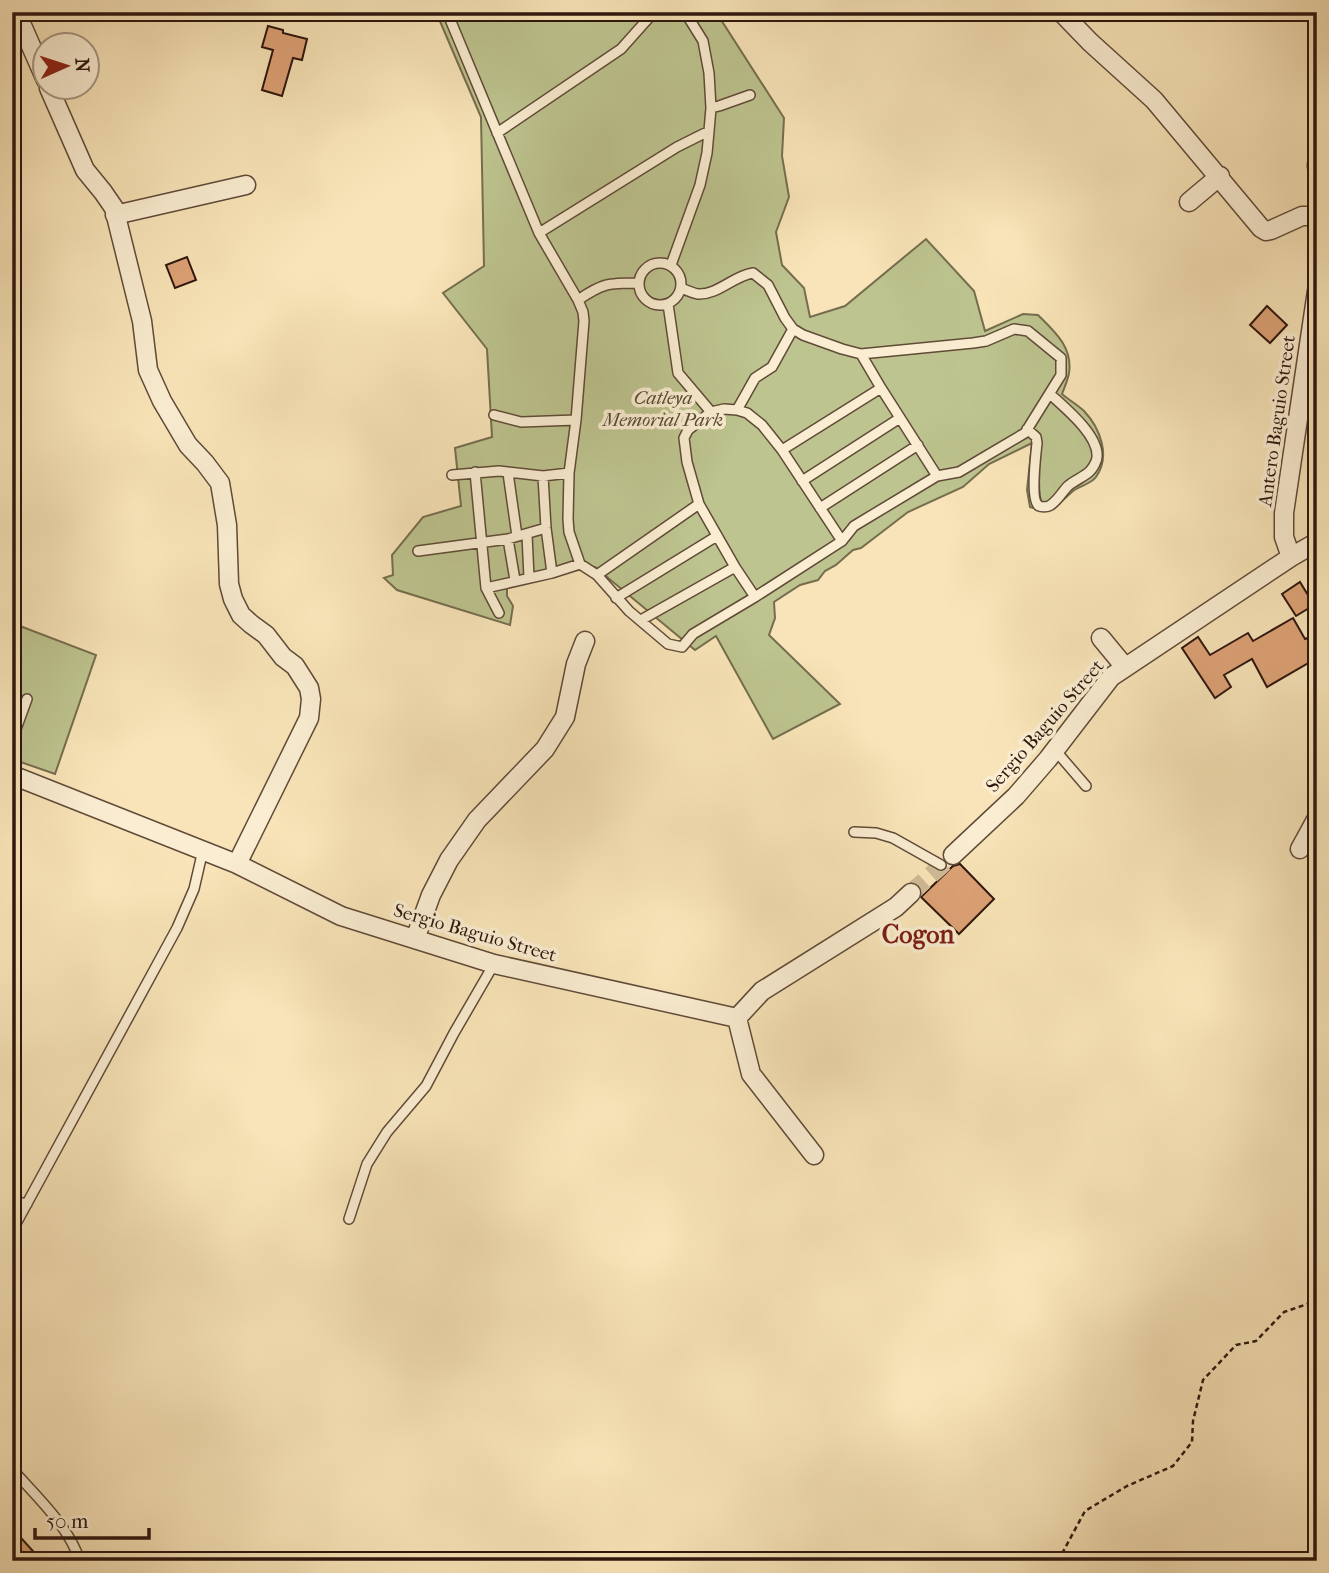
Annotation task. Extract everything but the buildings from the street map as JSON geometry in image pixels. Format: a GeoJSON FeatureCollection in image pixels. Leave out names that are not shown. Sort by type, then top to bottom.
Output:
{"type":"FeatureCollection","features":[{"type":"Feature","properties":{"kind":"street"},"geometry":{"type":"LineString","coordinates":[[16,12],[32,48]]}},
{"type":"Feature","properties":{"kind":"street"},"geometry":{"type":"LineString","coordinates":[[1061,12],[1154,100],[1261,228],[1271,230],[1302,216],[1317,216]]}},
{"type":"Feature","properties":{"kind":"street"},"geometry":{"type":"LineString","coordinates":[[55,102],[85,170],[114,208],[142,321],[148,370],[162,401],[188,445],[220,483],[227,525],[229,584],[233,599],[242,615],[267,635],[283,657],[295,666],[309,688],[309,718],[237,864]]}},
{"type":"Feature","properties":{"kind":"street"},"geometry":{"type":"LineString","coordinates":[[1188,202],[1220,176]]}},
{"type":"Feature","properties":{"kind":"street"},"geometry":{"type":"LineString","coordinates":[[115,215],[246,185]]}},
{"type":"Feature","properties":{"kind":"street","name":"Antero Baguio Street"},"geometry":{"type":"LineString","coordinates":[[1291,557],[1284,537],[1284,513],[1317,291]]}},
{"type":"Feature","properties":{"kind":"street","name":"Sergio Baguio Street"},"geometry":{"type":"LineString","coordinates":[[947,860],[1016,796],[1111,677],[1317,542]]}},
{"type":"Feature","properties":{"kind":"street"},"geometry":{"type":"LineString","coordinates":[[1101,638],[1125,667]]}},
{"type":"Feature","properties":{"kind":"street"},"geometry":{"type":"LineString","coordinates":[[415,939],[431,895],[449,860],[477,820],[545,749],[565,717],[576,664],[585,641]]}},
{"type":"Feature","properties":{"kind":"street","name":"Sergio Baguio Street"},"geometry":{"type":"LineString","coordinates":[[12,775],[237,864],[341,916],[495,964],[737,1018]]}},
{"type":"Feature","properties":{"kind":"street"},"geometry":{"type":"LineString","coordinates":[[1300,849],[1317,818]]}},
{"type":"Feature","properties":{"kind":"street"},"geometry":{"type":"LineString","coordinates":[[814,1155],[751,1074],[737,1018],[762,991],[896,907],[911,894]]}},
{"type":"Feature","properties":{"kind":"lane"},"geometry":{"type":"LineString","coordinates":[[447,12],[539,233],[578,300],[584,321],[569,473],[568,519],[569,532],[580,564],[597,575],[616,598],[668,644],[682,647],[693,634],[842,541],[854,526],[937,476],[959,472],[1025,433],[1061,375],[1060,358],[1028,331],[1014,329],[973,343],[861,354],[803,335],[793,329],[768,285],[752,273],[714,291],[696,294],[681,288]]}},
{"type":"Feature","properties":{"kind":"lane"},"geometry":{"type":"LineString","coordinates":[[497,133],[621,49],[654,12]]}},
{"type":"Feature","properties":{"kind":"lane"},"geometry":{"type":"LineString","coordinates":[[671,265],[700,185],[709,131],[709,73],[703,41],[685,12]]}},
{"type":"Feature","properties":{"kind":"lane"},"geometry":{"type":"LineString","coordinates":[[710,108],[750,95]]}},
{"type":"Feature","properties":{"kind":"lane"},"geometry":{"type":"LineString","coordinates":[[539,233],[677,147],[709,131]]}},
{"type":"Feature","properties":{"kind":"lane"},"geometry":{"type":"LineString","coordinates":[[660,262],[671,265],[681,279],[677,298],[668,304],[657,306],[647,302],[640,293],[638,283],[642,272],[650,264],[660,262]]}},
{"type":"Feature","properties":{"kind":"lane"},"geometry":{"type":"LineString","coordinates":[[578,300],[595,288],[612,283],[638,283]]}},
{"type":"Feature","properties":{"kind":"lane"},"geometry":{"type":"LineString","coordinates":[[668,304],[678,373],[711,412]]}},
{"type":"Feature","properties":{"kind":"lane"},"geometry":{"type":"LineString","coordinates":[[737,410],[755,377],[772,367],[793,329]]}},
{"type":"Feature","properties":{"kind":"lane"},"geometry":{"type":"LineString","coordinates":[[861,354],[937,476]]}},
{"type":"Feature","properties":{"kind":"lane"},"geometry":{"type":"LineString","coordinates":[[782,450],[881,388]]}},
{"type":"Feature","properties":{"kind":"lane"},"geometry":{"type":"LineString","coordinates":[[1027,429],[1036,437],[1038,443],[1034,491],[1036,502],[1037,505],[1049,506],[1073,482],[1091,471],[1097,458],[1090,436],[1076,416],[1049,394]]}},
{"type":"Feature","properties":{"kind":"lane"},"geometry":{"type":"LineString","coordinates":[[755,597],[699,504],[685,450],[684,438],[688,430],[711,412],[737,410],[747,413],[762,425],[782,450],[842,541]]}},
{"type":"Feature","properties":{"kind":"lane"},"geometry":{"type":"LineString","coordinates":[[494,415],[521,422],[576,420]]}},
{"type":"Feature","properties":{"kind":"lane"},"geometry":{"type":"LineString","coordinates":[[802,481],[900,418]]}},
{"type":"Feature","properties":{"kind":"lane"},"geometry":{"type":"LineString","coordinates":[[820,508],[918,445]]}},
{"type":"Feature","properties":{"kind":"lane"},"geometry":{"type":"LineString","coordinates":[[452,475],[499,471],[543,476],[569,473]]}},
{"type":"Feature","properties":{"kind":"lane"},"geometry":{"type":"LineString","coordinates":[[475,472],[486,588],[499,613]]}},
{"type":"Feature","properties":{"kind":"lane"},"geometry":{"type":"LineString","coordinates":[[508,473],[517,537],[529,578]]}},
{"type":"Feature","properties":{"kind":"lane"},"geometry":{"type":"LineString","coordinates":[[543,476],[545,528],[552,573]]}},
{"type":"Feature","properties":{"kind":"lane"},"geometry":{"type":"LineString","coordinates":[[597,575],[699,504]]}},
{"type":"Feature","properties":{"kind":"lane"},"geometry":{"type":"LineString","coordinates":[[418,551],[517,537],[545,528]]}},
{"type":"Feature","properties":{"kind":"lane"},"geometry":{"type":"LineString","coordinates":[[616,598],[717,536]]}},
{"type":"Feature","properties":{"kind":"lane"},"geometry":{"type":"LineString","coordinates":[[515,580],[517,537]]}},
{"type":"Feature","properties":{"kind":"lane"},"geometry":{"type":"LineString","coordinates":[[486,588],[580,564]]}},
{"type":"Feature","properties":{"kind":"lane"},"geometry":{"type":"LineString","coordinates":[[641,620],[735,567]]}},
{"type":"Feature","properties":{"kind":"lane"},"geometry":{"type":"LineString","coordinates":[[12,740],[27,699]]}},
{"type":"Feature","properties":{"kind":"lane"},"geometry":{"type":"LineString","coordinates":[[1055,750],[1086,786]]}},
{"type":"Feature","properties":{"kind":"lane"},"geometry":{"type":"LineString","coordinates":[[854,832],[876,833],[893,838],[947,860]]}},
{"type":"Feature","properties":{"kind":"lane"},"geometry":{"type":"LineString","coordinates":[[12,1231],[177,928],[194,889],[203,850]]}},
{"type":"Feature","properties":{"kind":"lane"},"geometry":{"type":"LineString","coordinates":[[349,1219],[367,1164],[387,1132],[426,1086],[495,964]]}},
{"type":"Feature","properties":{"kind":"lane"},"geometry":{"type":"LineString","coordinates":[[12,1201],[27,1204]]}},
{"type":"Feature","properties":{"kind":"lane"},"geometry":{"type":"LineString","coordinates":[[12,1469],[66,1533],[80,1561]]}},
{"type":"Feature","properties":{"kind":"path"},"geometry":{"type":"LineString","coordinates":[[1058,1561],[1085,1511],[1128,1486],[1173,1466],[1192,1442],[1193,1421],[1203,1380],[1236,1345],[1256,1341],[1284,1312],[1313,1302],[1317,1304]]}},
{"type":"Feature","properties":{"kind":"green space","name":"Catleya Memorial Park"},"geometry":{"type":"Polygon","coordinates":[[[436,12],[716,12],[784,118],[782,156],[789,197],[776,232],[782,265],[804,288],[810,317],[845,306],[926,239],[974,291],[985,331],[1023,314],[1038,315],[1061,340],[1069,364],[1062,394],[1090,418],[1102,442],[1103,460],[1096,477],[1054,507],[1030,507],[1027,490],[1032,443],[989,464],[963,487],[908,512],[861,548],[853,550],[825,571],[818,580],[800,585],[774,602],[775,618],[769,635],[840,704],[773,739],[716,636],[695,650],[595,567],[515,581],[507,586],[507,596],[513,606],[510,625],[397,590],[384,578],[393,575],[392,555],[423,517],[461,506],[455,448],[492,437],[487,349],[443,293],[484,266],[481,117],[436,12]]]}},
{"type":"Feature","properties":{"kind":"green space"},"geometry":{"type":"Polygon","coordinates":[[[12,623],[96,655],[55,774],[12,759],[12,623]]]}},
{"type":"Feature","properties":{"kind":"tunnel"},"geometry":{"type":"LineString","coordinates":[[911,893],[953,855]]}},
{"type":"Feature","properties":{"kind":"district","name":"Cogon"},"geometry":{"type":"Point","coordinates":[918,934]}}]}
